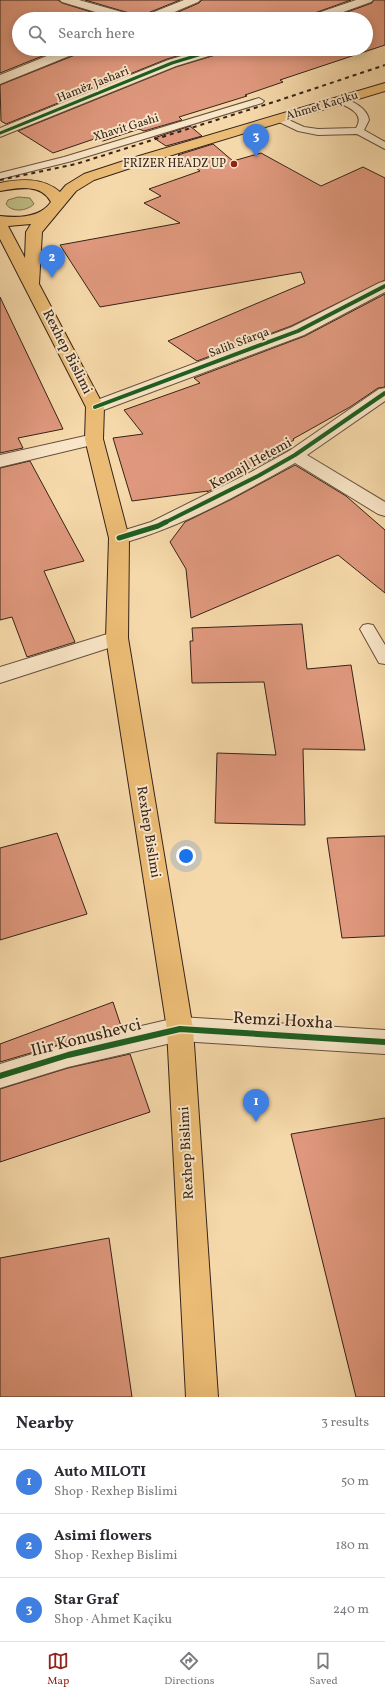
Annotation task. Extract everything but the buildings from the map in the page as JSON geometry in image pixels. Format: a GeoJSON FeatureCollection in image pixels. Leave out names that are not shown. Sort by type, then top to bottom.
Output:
{"type":"FeatureCollection","features":[{"type":"Feature","properties":{"kind":"main road","name":"Ahmet Kaçiku"},"geometry":{"type":"LineString","coordinates":[[53,207],[71,188],[89,177],[144,159],[385,87]]}},
{"type":"Feature","properties":{"kind":"main road","name":"Ahmet Kaçiku"},"geometry":{"type":"LineString","coordinates":[[35,185],[144,159]]}},
{"type":"Feature","properties":{"kind":"main road"},"geometry":{"type":"LineString","coordinates":[[0,187],[12,184],[35,185],[52,191],[56,196],[53,207],[28,220],[16,222],[0,220]]}},
{"type":"Feature","properties":{"kind":"main road","name":"Rexhep Bislimi"},"geometry":{"type":"LineString","coordinates":[[32,284],[34,232],[53,207]]}},
{"type":"Feature","properties":{"kind":"main road","name":"Rexhep Bislimi"},"geometry":{"type":"LineString","coordinates":[[0,224],[95,407],[94,439],[119,538],[117,638],[180,1029],[202,1397]]}},
{"type":"Feature","properties":{"kind":"street"},"geometry":{"type":"LineString","coordinates":[[66,0],[108,12]]}},
{"type":"Feature","properties":{"kind":"street"},"geometry":{"type":"LineString","coordinates":[[165,12],[194,0]]}},
{"type":"Feature","properties":{"kind":"street"},"geometry":{"type":"LineString","coordinates":[[333,12],[367,0]]}},
{"type":"Feature","properties":{"kind":"street"},"geometry":{"type":"LineString","coordinates":[[0,80],[58,56]]}},
{"type":"Feature","properties":{"kind":"street","name":"Hamëz Jashari"},"geometry":{"type":"LineString","coordinates":[[0,134],[172,63],[195,56]]}},
{"type":"Feature","properties":{"kind":"street","name":"Salih Sfarqa"},"geometry":{"type":"LineString","coordinates":[[95,407],[298,331],[385,286]]}},
{"type":"Feature","properties":{"kind":"street","name":"Kemajl Hetemi"},"geometry":{"type":"LineString","coordinates":[[119,538],[158,526],[258,476],[295,455],[385,393]]}},
{"type":"Feature","properties":{"kind":"street"},"geometry":{"type":"LineString","coordinates":[[0,461],[94,439]]}},
{"type":"Feature","properties":{"kind":"street"},"geometry":{"type":"LineString","coordinates":[[295,455],[385,510]]}},
{"type":"Feature","properties":{"kind":"street"},"geometry":{"type":"LineString","coordinates":[[0,675],[117,638]]}},
{"type":"Feature","properties":{"kind":"street","name":"Remzi Hoxha"},"geometry":{"type":"LineString","coordinates":[[180,1029],[385,1042]]}},
{"type":"Feature","properties":{"kind":"street","name":"Ilir Konushevci"},"geometry":{"type":"LineString","coordinates":[[0,1076],[68,1055],[180,1029]]}},
{"type":"Feature","properties":{"kind":"lane","name":"Xhavit Gashi"},"geometry":{"type":"LineString","coordinates":[[0,176],[68,159],[259,101]]}},
{"type":"Feature","properties":{"kind":"lane"},"geometry":{"type":"LineString","coordinates":[[342,101],[362,112],[364,118],[363,125],[359,131]]}},
{"type":"Feature","properties":{"kind":"lane"},"geometry":{"type":"LineString","coordinates":[[280,119],[301,129],[318,132],[359,131],[385,146]]}},
{"type":"Feature","properties":{"kind":"lane"},"geometry":{"type":"LineString","coordinates":[[368,629],[385,659]]}},
{"type":"Feature","properties":{"kind":"shaded area"},"geometry":{"type":"Polygon","coordinates":[[[18,197],[30,198],[34,204],[28,208],[16,210],[12,209],[6,204],[8,200],[18,197]]]}},
{"type":"Feature","properties":{"kind":"railway"},"geometry":{"type":"LineString","coordinates":[[0,180],[76,164],[277,101],[385,65]]}},
{"type":"Feature","properties":{"kind":"cycle path"},"geometry":{"type":"LineString","coordinates":[[0,133],[172,63],[195,56]]}},
{"type":"Feature","properties":{"kind":"cycle path"},"geometry":{"type":"LineString","coordinates":[[95,407],[298,331],[385,286]]}},
{"type":"Feature","properties":{"kind":"cycle path"},"geometry":{"type":"LineString","coordinates":[[119,538],[158,526],[258,476],[295,455],[385,393]]}},
{"type":"Feature","properties":{"kind":"cycle path"},"geometry":{"type":"LineString","coordinates":[[0,1076],[68,1055],[180,1029],[385,1042]]}},
{"type":"Feature","properties":{"kind":"place","name":"Star Graf"},"geometry":{"type":"Point","coordinates":[256,157]}},
{"type":"Feature","properties":{"kind":"place","name":"FRIZER HEADZ UP"},"geometry":{"type":"Point","coordinates":[234,164]}},
{"type":"Feature","properties":{"kind":"place","name":"Asimi flowers"},"geometry":{"type":"Point","coordinates":[52,278]}},
{"type":"Feature","properties":{"kind":"place","name":"Auto MILOTI"},"geometry":{"type":"Point","coordinates":[256,1122]}}]}
